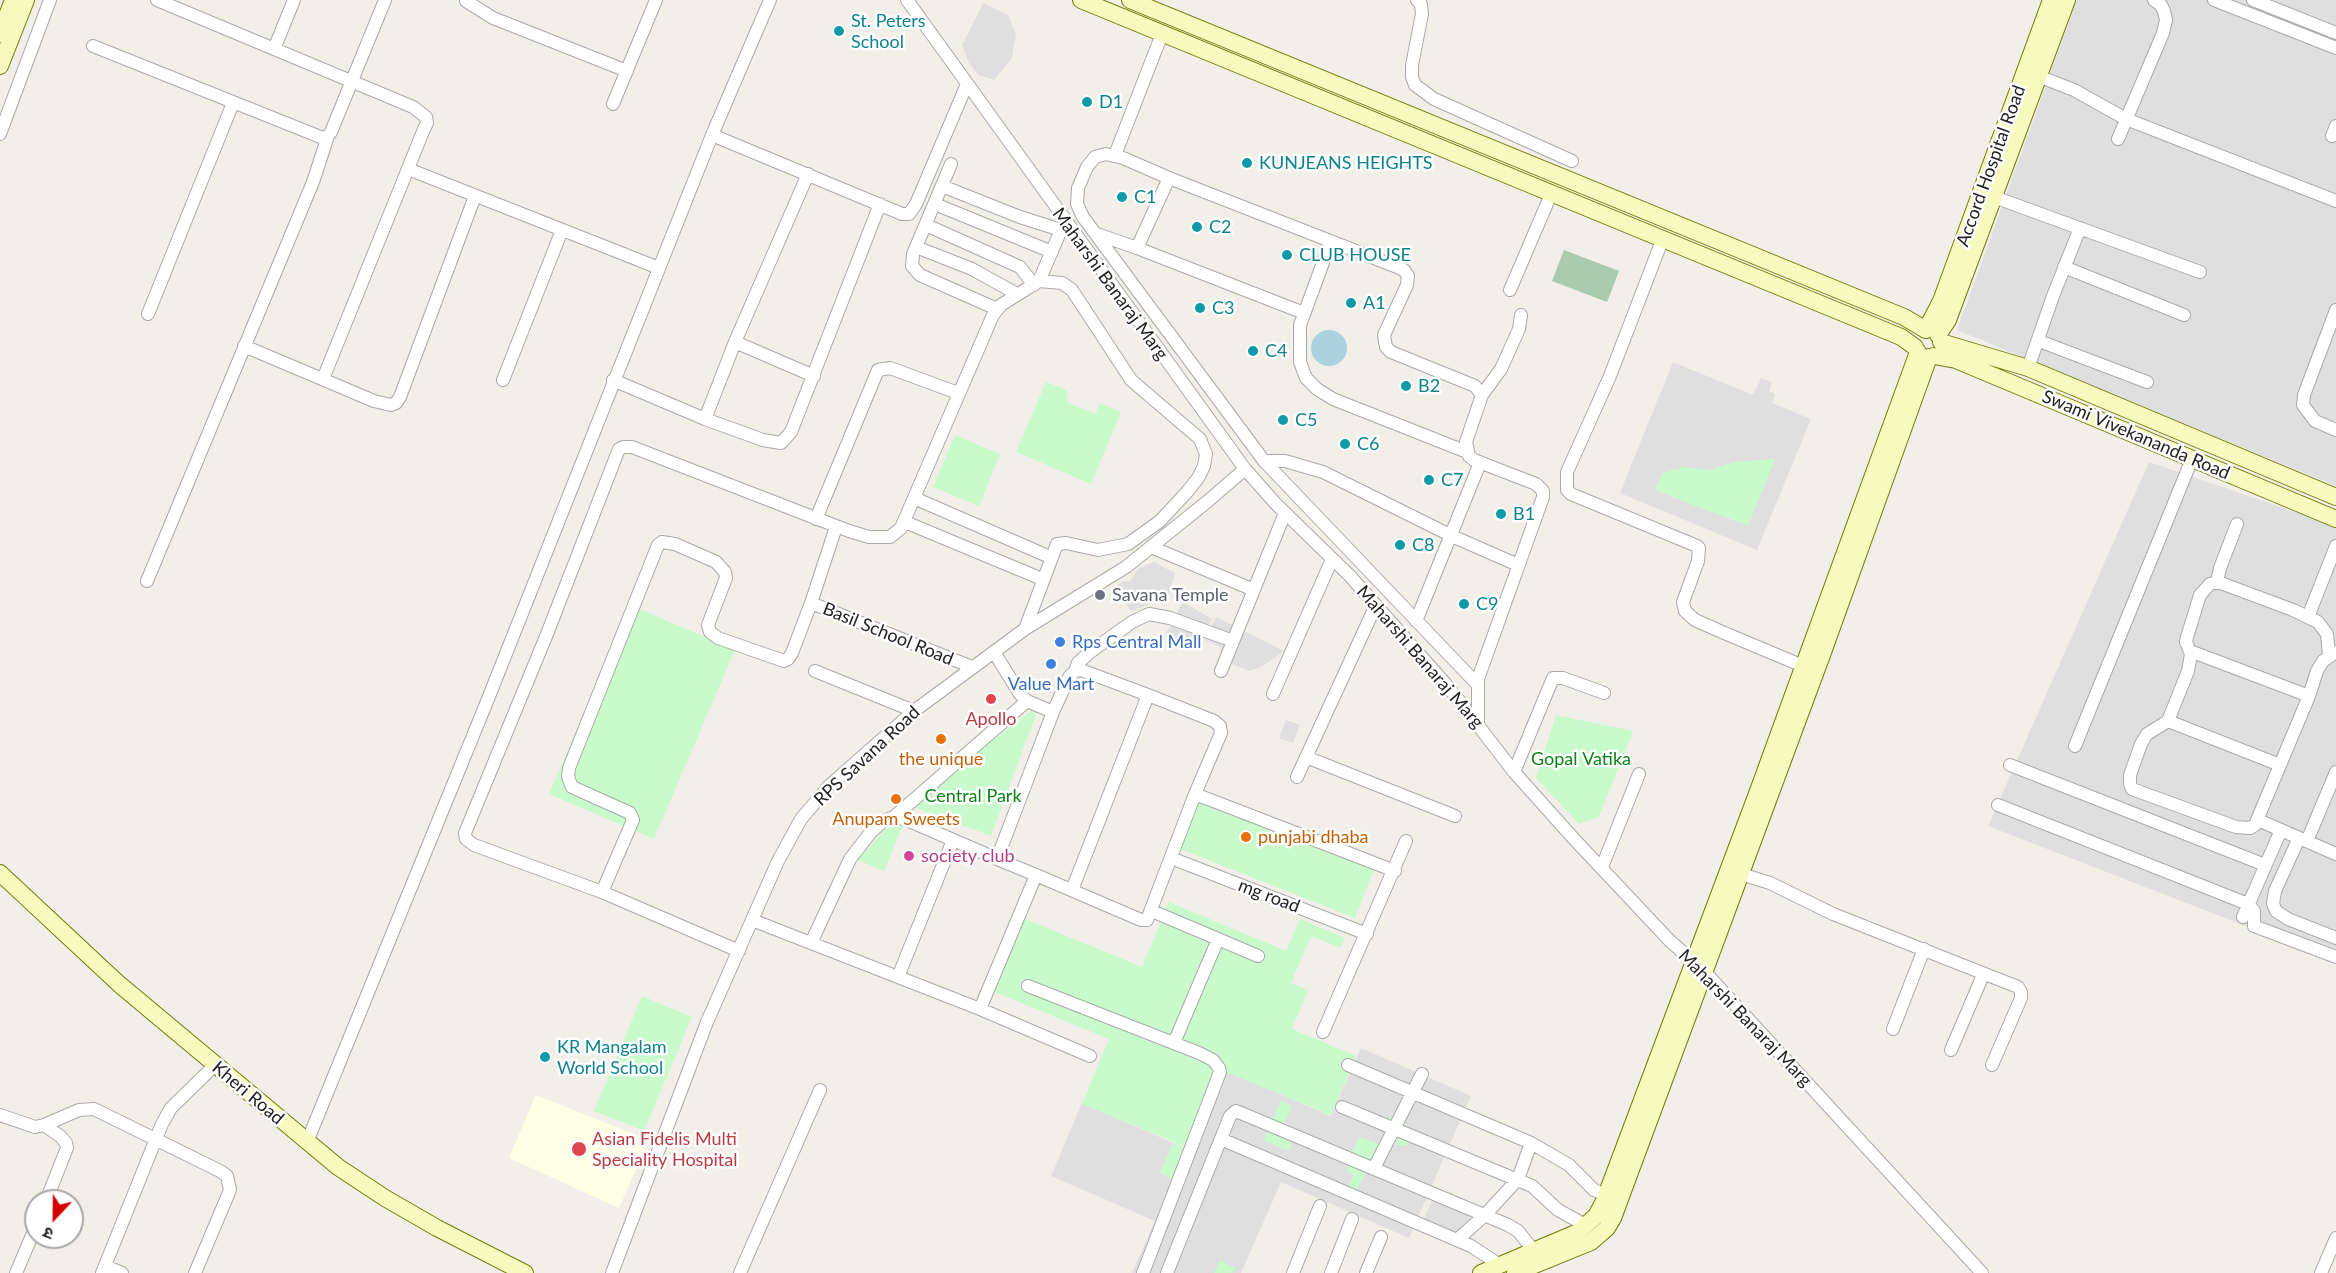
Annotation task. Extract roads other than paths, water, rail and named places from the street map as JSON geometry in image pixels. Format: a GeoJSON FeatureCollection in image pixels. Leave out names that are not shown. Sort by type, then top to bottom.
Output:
{"type":"FeatureCollection","features":[{"type":"Feature","properties":{"kind":"street"},"geometry":{"type":"LineString","coordinates":[[0,34],[13,0]]}},
{"type":"Feature","properties":{"kind":"street"},"geometry":{"type":"LineString","coordinates":[[0,66],[26,0]]}},
{"type":"Feature","properties":{"kind":"street"},"geometry":{"type":"LineString","coordinates":[[0,134],[50,0]]}},
{"type":"Feature","properties":{"kind":"street"},"geometry":{"type":"LineString","coordinates":[[157,0],[413,107],[426,117],[427,123],[323,379]]}},
{"type":"Feature","properties":{"kind":"street"},"geometry":{"type":"LineString","coordinates":[[274,49],[294,0]]}},
{"type":"Feature","properties":{"kind":"street"},"geometry":{"type":"LineString","coordinates":[[147,581],[313,182],[328,136],[385,0]]}},
{"type":"Feature","properties":{"kind":"street"},"geometry":{"type":"LineString","coordinates":[[463,0],[493,18],[627,71]]}},
{"type":"Feature","properties":{"kind":"street"},"geometry":{"type":"LineString","coordinates":[[613,104],[656,0]]}},
{"type":"Feature","properties":{"kind":"street"},"geometry":{"type":"LineString","coordinates":[[307,1142],[488,699],[712,135],[770,0]]}},
{"type":"Feature","properties":{"kind":"street","name":"Maharshi Banaraj Marg"},"geometry":{"type":"LineString","coordinates":[[907,0],[1245,469],[1376,605],[1478,723],[1514,771],[1670,940],[1700,967],[1982,1273]]}},
{"type":"Feature","properties":{"kind":"street"},"geometry":{"type":"LineString","coordinates":[[1081,0],[1901,337],[1929,346],[2028,368],[2336,496]]}},
{"type":"Feature","properties":{"kind":"street"},"geometry":{"type":"LineString","coordinates":[[1130,0],[1904,317],[1929,346]]}},
{"type":"Feature","properties":{"kind":"street"},"geometry":{"type":"LineString","coordinates":[[1417,0],[1421,4],[1422,14],[1412,65],[1415,85],[1434,99],[1572,161]]}},
{"type":"Feature","properties":{"kind":"street","name":"Accord Hospital Road"},"geometry":{"type":"LineString","coordinates":[[1929,346],[1941,302],[2051,0]]}},
{"type":"Feature","properties":{"kind":"street"},"geometry":{"type":"LineString","coordinates":[[1481,1273],[1507,1269],[1591,1242],[1607,1228],[1613,1218],[1803,666],[1929,346],[1948,320],[2067,0]]}},
{"type":"Feature","properties":{"kind":"street"},"geometry":{"type":"LineString","coordinates":[[2118,139],[2163,33],[2166,20],[2164,11],[2161,4],[2154,0]]}},
{"type":"Feature","properties":{"kind":"street"},"geometry":{"type":"LineString","coordinates":[[2214,0],[2336,48]]}},
{"type":"Feature","properties":{"kind":"street"},"geometry":{"type":"LineString","coordinates":[[2253,0],[2336,33]]}},
{"type":"Feature","properties":{"kind":"street"},"geometry":{"type":"LineString","coordinates":[[1115,155],[1162,34]]}},
{"type":"Feature","properties":{"kind":"street"},"geometry":{"type":"LineString","coordinates":[[93,46],[318,137],[328,136]]}},
{"type":"Feature","properties":{"kind":"street"},"geometry":{"type":"LineString","coordinates":[[2038,76],[2074,90],[2126,119],[2336,201]]}},
{"type":"Feature","properties":{"kind":"street"},"geometry":{"type":"LineString","coordinates":[[712,135],[902,214],[909,214],[913,210],[967,84]]}},
{"type":"Feature","properties":{"kind":"street"},"geometry":{"type":"LineString","coordinates":[[148,314],[233,103]]}},
{"type":"Feature","properties":{"kind":"street"},"geometry":{"type":"LineString","coordinates":[[1477,684],[1264,460],[1170,336],[1079,209],[1078,188],[1087,167],[1095,158],[1106,154],[1115,155],[1404,270],[1408,276],[1407,285],[1384,335],[1386,347],[1391,352],[1469,382],[1480,390],[1482,395]]}},
{"type":"Feature","properties":{"kind":"street"},"geometry":{"type":"LineString","coordinates":[[951,164],[916,247],[912,266],[920,275],[997,309]]}},
{"type":"Feature","properties":{"kind":"street"},"geometry":{"type":"LineString","coordinates":[[408,169],[659,268]]}},
{"type":"Feature","properties":{"kind":"street"},"geometry":{"type":"LineString","coordinates":[[705,419],[735,342],[808,174]]}},
{"type":"Feature","properties":{"kind":"street"},"geometry":{"type":"LineString","coordinates":[[1137,248],[1169,178]]}},
{"type":"Feature","properties":{"kind":"street"},"geometry":{"type":"LineString","coordinates":[[942,186],[1020,217],[1061,230],[1036,283]]}},
{"type":"Feature","properties":{"kind":"street"},"geometry":{"type":"LineString","coordinates":[[1510,290],[1552,192]]}},
{"type":"Feature","properties":{"kind":"street"},"geometry":{"type":"LineString","coordinates":[[244,346],[374,401],[391,405],[396,403],[475,196]]}},
{"type":"Feature","properties":{"kind":"street"},"geometry":{"type":"LineString","coordinates":[[1994,197],[2200,272]]}},
{"type":"Feature","properties":{"kind":"street"},"geometry":{"type":"LineString","coordinates":[[613,380],[705,419],[763,440],[781,443],[790,432],[814,376],[880,204]]}},
{"type":"Feature","properties":{"kind":"street"},"geometry":{"type":"LineString","coordinates":[[935,204],[1052,252]]}},
{"type":"Feature","properties":{"kind":"street"},"geometry":{"type":"LineString","coordinates":[[926,225],[1020,267],[1036,283]]}},
{"type":"Feature","properties":{"kind":"street"},"geometry":{"type":"LineString","coordinates":[[2028,368],[2080,228]]}},
{"type":"Feature","properties":{"kind":"street"},"geometry":{"type":"LineString","coordinates":[[503,380],[562,230]]}},
{"type":"Feature","properties":{"kind":"street"},"geometry":{"type":"LineString","coordinates":[[1097,234],[1304,313]]}},
{"type":"Feature","properties":{"kind":"street"},"geometry":{"type":"LineString","coordinates":[[1663,238],[1610,376],[1567,472],[1565,482],[1567,489],[1570,494],[1697,546],[1699,548],[1698,561],[1683,602],[1685,611],[1695,620],[1803,666]]}},
{"type":"Feature","properties":{"kind":"street"},"geometry":{"type":"LineString","coordinates":[[1331,241],[1300,326],[1300,362],[1306,378],[1317,389],[1333,399],[1467,452],[1474,460],[1536,484],[1543,491],[1543,497],[1477,684],[1478,723]]}},
{"type":"Feature","properties":{"kind":"street"},"geometry":{"type":"LineString","coordinates":[[916,247],[981,273],[1017,294]]}},
{"type":"Feature","properties":{"kind":"street"},"geometry":{"type":"LineString","coordinates":[[2064,267],[2184,315]]}},
{"type":"Feature","properties":{"kind":"street"},"geometry":{"type":"LineString","coordinates":[[739,951],[602,892],[474,845],[466,839],[465,833],[620,449],[632,447],[836,527],[869,537],[890,537],[904,522],[958,393],[997,309],[1036,283],[1062,283],[1072,290],[1131,380],[1200,439],[1206,454],[1204,466],[1187,492],[1160,521],[1128,544],[1098,550],[1057,544],[1050,556],[1025,629]]}},
{"type":"Feature","properties":{"kind":"street"},"geometry":{"type":"LineString","coordinates":[[2336,310],[2304,395],[2303,405],[2315,421],[2336,430]]}},
{"type":"Feature","properties":{"kind":"street"},"geometry":{"type":"LineString","coordinates":[[1467,452],[1466,442],[1482,395],[1502,369],[1519,330],[1521,315]]}},
{"type":"Feature","properties":{"kind":"street"},"geometry":{"type":"LineString","coordinates":[[2039,341],[2147,382]]}},
{"type":"Feature","properties":{"kind":"street"},"geometry":{"type":"LineString","coordinates":[[735,342],[814,376]]}},
{"type":"Feature","properties":{"kind":"street"},"geometry":{"type":"LineString","coordinates":[[1507,1269],[1534,1251],[1578,1233],[1596,1216],[1606,1196],[1700,967],[1741,874],[1929,346]]}},
{"type":"Feature","properties":{"kind":"street","name":"Swami Vivekananda Road"},"geometry":{"type":"LineString","coordinates":[[1929,346],[1956,360],[2336,519]]}},
{"type":"Feature","properties":{"kind":"street"},"geometry":{"type":"LineString","coordinates":[[816,519],[878,370],[884,367],[890,368],[958,393]]}},
{"type":"Feature","properties":{"kind":"street"},"geometry":{"type":"LineString","coordinates":[[2074,746],[2192,459]]}},
{"type":"Feature","properties":{"kind":"street"},"geometry":{"type":"LineString","coordinates":[[1264,460],[1284,461],[1323,472],[1452,536],[1518,565]]}},
{"type":"Feature","properties":{"kind":"street"},"geometry":{"type":"LineString","coordinates":[[1416,621],[1480,463]]}},
{"type":"Feature","properties":{"kind":"street","name":"RPS Savana Road"},"geometry":{"type":"LineString","coordinates":[[612,1273],[707,1022],[778,861],[801,819],[829,786],[914,711],[1025,629],[1126,567],[1245,469]]}},
{"type":"Feature","properties":{"kind":"street"},"geometry":{"type":"LineString","coordinates":[[914,498],[1050,556]]}},
{"type":"Feature","properties":{"kind":"street"},"geometry":{"type":"LineString","coordinates":[[1221,671],[1285,513]]}},
{"type":"Feature","properties":{"kind":"street"},"geometry":{"type":"LineString","coordinates":[[904,522],[1042,579]]}},
{"type":"Feature","properties":{"kind":"street"},"geometry":{"type":"LineString","coordinates":[[2217,582],[2220,568],[2237,525]]}},
{"type":"Feature","properties":{"kind":"street","name":"Basil School Road"},"geometry":{"type":"LineString","coordinates":[[836,527],[811,603],[972,667]]}},
{"type":"Feature","properties":{"kind":"street"},"geometry":{"type":"LineString","coordinates":[[602,892],[633,820],[630,813],[572,787],[568,777],[569,768],[658,545],[662,542],[675,544],[716,562],[725,572],[726,578],[708,625],[710,632],[718,638],[784,661],[792,653],[811,603]]}},
{"type":"Feature","properties":{"kind":"street"},"geometry":{"type":"LineString","coordinates":[[2308,617],[2336,546]]}},
{"type":"Feature","properties":{"kind":"street"},"geometry":{"type":"LineString","coordinates":[[1151,548],[1254,590]]}},
{"type":"Feature","properties":{"kind":"street"},"geometry":{"type":"LineString","coordinates":[[1272,694],[1332,559]]}},
{"type":"Feature","properties":{"kind":"street"},"geometry":{"type":"LineString","coordinates":[[2217,582],[2308,617],[2324,627],[2332,654],[2323,661],[2317,671],[2258,820],[2250,828],[2236,827],[2132,789],[2130,775],[2142,744],[2147,734],[2168,721],[2188,671],[2191,659],[2186,642],[2187,637],[2200,595],[2210,584],[2217,582]]}},
{"type":"Feature","properties":{"kind":"street"},"geometry":{"type":"LineString","coordinates":[[1297,777],[1376,605]]}},
{"type":"Feature","properties":{"kind":"street"},"geometry":{"type":"LineString","coordinates":[[997,859],[1053,712],[1077,663],[1132,622],[1149,614],[1170,618],[1233,641]]}},
{"type":"Feature","properties":{"kind":"street"},"geometry":{"type":"LineString","coordinates":[[2190,651],[2309,696]]}},
{"type":"Feature","properties":{"kind":"street"},"geometry":{"type":"LineString","coordinates":[[994,652],[1020,694],[1027,701],[1053,712]]}},
{"type":"Feature","properties":{"kind":"street"},"geometry":{"type":"LineString","coordinates":[[894,817],[907,820],[1141,920],[1149,918],[1195,794],[1221,733],[1220,726],[1214,721],[1148,695],[1081,670],[1075,671]]}},
{"type":"Feature","properties":{"kind":"street"},"geometry":{"type":"LineString","coordinates":[[815,671],[914,711]]}},
{"type":"Feature","properties":{"kind":"street"},"geometry":{"type":"LineString","coordinates":[[1514,771],[1553,678],[1563,678],[1604,693]]}},
{"type":"Feature","properties":{"kind":"street"},"geometry":{"type":"LineString","coordinates":[[1072,890],[1148,695]]}},
{"type":"Feature","properties":{"kind":"street"},"geometry":{"type":"LineString","coordinates":[[811,943],[850,859],[870,832],[884,821],[894,817],[1027,701]]}},
{"type":"Feature","properties":{"kind":"street"},"geometry":{"type":"LineString","coordinates":[[2168,721],[2280,765]]}},
{"type":"Feature","properties":{"kind":"street"},"geometry":{"type":"LineString","coordinates":[[1306,757],[1455,816]]}},
{"type":"Feature","properties":{"kind":"street"},"geometry":{"type":"LineString","coordinates":[[2010,765],[2265,865]]}},
{"type":"Feature","properties":{"kind":"street"},"geometry":{"type":"LineString","coordinates":[[2336,772],[2275,891],[2273,904],[2276,911],[2288,919],[2336,938]]}},
{"type":"Feature","properties":{"kind":"street"},"geometry":{"type":"LineString","coordinates":[[1602,867],[1639,774]]}},
{"type":"Feature","properties":{"kind":"street"},"geometry":{"type":"LineString","coordinates":[[1195,794],[1395,871]]}},
{"type":"Feature","properties":{"kind":"street"},"geometry":{"type":"LineString","coordinates":[[1998,806],[2248,904],[2254,910],[2254,926],[2336,957]]}},
{"type":"Feature","properties":{"kind":"street"},"geometry":{"type":"LineString","coordinates":[[2258,820],[2336,854]]}},
{"type":"Feature","properties":{"kind":"street"},"geometry":{"type":"LineString","coordinates":[[2242,917],[2281,830]]}},
{"type":"Feature","properties":{"kind":"street"},"geometry":{"type":"LineString","coordinates":[[898,977],[953,840]]}},
{"type":"Feature","properties":{"kind":"street"},"geometry":{"type":"LineString","coordinates":[[1323,1032],[1395,871],[1406,841]]}},
{"type":"Feature","properties":{"kind":"street","name":"mg road"},"geometry":{"type":"LineString","coordinates":[[1171,858],[1367,934]]}},
{"type":"Feature","properties":{"kind":"street","name":"Kheri Road"},"geometry":{"type":"LineString","coordinates":[[0,873],[119,984],[307,1142],[385,1198],[507,1269],[525,1273]]}},
{"type":"Feature","properties":{"kind":"street"},"geometry":{"type":"LineString","coordinates":[[1741,874],[1770,884],[1833,914],[1924,949],[1983,975],[2013,984],[2021,992],[2018,1006],[1992,1065]]}},
{"type":"Feature","properties":{"kind":"street"},"geometry":{"type":"LineString","coordinates":[[980,1009],[1036,875]]}},
{"type":"Feature","properties":{"kind":"street"},"geometry":{"type":"LineString","coordinates":[[1152,911],[1258,956]]}},
{"type":"Feature","properties":{"kind":"street"},"geometry":{"type":"LineString","coordinates":[[752,920],[980,1009],[1090,1056]]}},
{"type":"Feature","properties":{"kind":"street"},"geometry":{"type":"LineString","coordinates":[[1174,1043],[1218,939]]}},
{"type":"Feature","properties":{"kind":"street"},"geometry":{"type":"LineString","coordinates":[[1893,1029],[1924,949]]}},
{"type":"Feature","properties":{"kind":"street"},"geometry":{"type":"LineString","coordinates":[[1950,1050],[1983,975]]}},
{"type":"Feature","properties":{"kind":"street"},"geometry":{"type":"LineString","coordinates":[[1028,986],[1174,1043],[1217,1063],[1220,1072],[1143,1273]]}},
{"type":"Feature","properties":{"kind":"street"},"geometry":{"type":"LineString","coordinates":[[122,1273],[103,1269],[156,1139],[171,1108],[215,1065]]}},
{"type":"Feature","properties":{"kind":"street"},"geometry":{"type":"LineString","coordinates":[[1348,1065],[1531,1143],[1569,1165],[1590,1187],[1606,1196]]}},
{"type":"Feature","properties":{"kind":"street"},"geometry":{"type":"LineString","coordinates":[[1374,1168],[1422,1074]]}},
{"type":"Feature","properties":{"kind":"street"},"geometry":{"type":"LineString","coordinates":[[740,1273],[820,1090]]}},
{"type":"Feature","properties":{"kind":"street"},"geometry":{"type":"LineString","coordinates":[[1342,1107],[1518,1179],[1532,1186],[1558,1210],[1587,1226]]}},
{"type":"Feature","properties":{"kind":"street"},"geometry":{"type":"LineString","coordinates":[[0,1115],[35,1127],[86,1108],[105,1113],[227,1176],[230,1190],[195,1273]]}},
{"type":"Feature","properties":{"kind":"street"},"geometry":{"type":"LineString","coordinates":[[1167,1273],[1230,1116],[1236,1111],[1485,1215],[1518,1231],[1534,1251]]}},
{"type":"Feature","properties":{"kind":"street"},"geometry":{"type":"LineString","coordinates":[[44,1125],[60,1136],[67,1148],[51,1189]]}},
{"type":"Feature","properties":{"kind":"street"},"geometry":{"type":"LineString","coordinates":[[1221,1139],[1471,1246],[1507,1269]]}},
{"type":"Feature","properties":{"kind":"street"},"geometry":{"type":"LineString","coordinates":[[1457,1240],[1485,1215],[1518,1179],[1531,1143]]}},
{"type":"Feature","properties":{"kind":"street"},"geometry":{"type":"LineString","coordinates":[[1293,1273],[1320,1206]]}},
{"type":"Feature","properties":{"kind":"street"},"geometry":{"type":"LineString","coordinates":[[1331,1273],[1352,1219]]}},
{"type":"Feature","properties":{"kind":"street"},"geometry":{"type":"LineString","coordinates":[[1366,1273],[1381,1237]]}},
{"type":"Feature","properties":{"kind":"street"},"geometry":{"type":"LineString","coordinates":[[2321,1273],[2336,1238]]}},
{"type":"Feature","properties":{"kind":"street"},"geometry":{"type":"LineString","coordinates":[[16,1273],[26,1249]]}},
{"type":"Feature","properties":{"kind":"street"},"geometry":{"type":"LineString","coordinates":[[2330,1273],[2336,1257]]}},
{"type":"Feature","properties":{"kind":"water"},"geometry":{"type":"Polygon","coordinates":[[[1329,330],[1342,335],[1347,348],[1342,361],[1329,366],[1316,361],[1311,348],[1316,335],[1329,330]]]}},
{"type":"Feature","properties":{"kind":"place","name":"St. Peters School"},"geometry":{"type":"Point","coordinates":[839,31]}},
{"type":"Feature","properties":{"kind":"place","name":"D1"},"geometry":{"type":"Point","coordinates":[1087,102]}},
{"type":"Feature","properties":{"kind":"place","name":"KUNJEANS HEIGHTS"},"geometry":{"type":"Point","coordinates":[1247,163]}},
{"type":"Feature","properties":{"kind":"place","name":"C1"},"geometry":{"type":"Point","coordinates":[1122,197]}},
{"type":"Feature","properties":{"kind":"place","name":"C2"},"geometry":{"type":"Point","coordinates":[1197,227]}},
{"type":"Feature","properties":{"kind":"place","name":"CLUB HOUSE"},"geometry":{"type":"Point","coordinates":[1287,255]}},
{"type":"Feature","properties":{"kind":"place","name":"A1"},"geometry":{"type":"Point","coordinates":[1351,303]}},
{"type":"Feature","properties":{"kind":"place","name":"C3"},"geometry":{"type":"Point","coordinates":[1200,308]}},
{"type":"Feature","properties":{"kind":"place","name":"C4"},"geometry":{"type":"Point","coordinates":[1253,351]}},
{"type":"Feature","properties":{"kind":"place","name":"B2"},"geometry":{"type":"Point","coordinates":[1406,386]}},
{"type":"Feature","properties":{"kind":"place","name":"C5"},"geometry":{"type":"Point","coordinates":[1283,420]}},
{"type":"Feature","properties":{"kind":"place","name":"C6"},"geometry":{"type":"Point","coordinates":[1345,444]}},
{"type":"Feature","properties":{"kind":"place","name":"C7"},"geometry":{"type":"Point","coordinates":[1429,480]}},
{"type":"Feature","properties":{"kind":"place","name":"B1"},"geometry":{"type":"Point","coordinates":[1501,514]}},
{"type":"Feature","properties":{"kind":"place","name":"C8"},"geometry":{"type":"Point","coordinates":[1400,545]}},
{"type":"Feature","properties":{"kind":"place","name":"Savana Temple"},"geometry":{"type":"Point","coordinates":[1100,595]}},
{"type":"Feature","properties":{"kind":"place","name":"C9"},"geometry":{"type":"Point","coordinates":[1464,604]}},
{"type":"Feature","properties":{"kind":"place","name":"Rps Central Mall"},"geometry":{"type":"Point","coordinates":[1060,642]}},
{"type":"Feature","properties":{"kind":"place","name":"Value Mart"},"geometry":{"type":"Point","coordinates":[1051,664]}},
{"type":"Feature","properties":{"kind":"place","name":"Apollo"},"geometry":{"type":"Point","coordinates":[991,699]}},
{"type":"Feature","properties":{"kind":"place","name":"the unique"},"geometry":{"type":"Point","coordinates":[941,739]}},
{"type":"Feature","properties":{"kind":"place","name":"Anupam Sweets"},"geometry":{"type":"Point","coordinates":[896,799]}},
{"type":"Feature","properties":{"kind":"place","name":"punjabi dhaba"},"geometry":{"type":"Point","coordinates":[1246,837]}},
{"type":"Feature","properties":{"kind":"place","name":"society club"},"geometry":{"type":"Point","coordinates":[909,856]}},
{"type":"Feature","properties":{"kind":"place","name":"KR Mangalam World School"},"geometry":{"type":"Point","coordinates":[545,1057]}},
{"type":"Feature","properties":{"kind":"place","name":"Asian Fidelis Multi Speciality Hospital"},"geometry":{"type":"Point","coordinates":[579,1149]}},
{"type":"Feature","properties":{"kind":"park label","name":"Gopal Vatika"},"geometry":{"type":"Point","coordinates":[1581,759]}},
{"type":"Feature","properties":{"kind":"park label","name":"Central Park"},"geometry":{"type":"Point","coordinates":[973,796]}}]}
